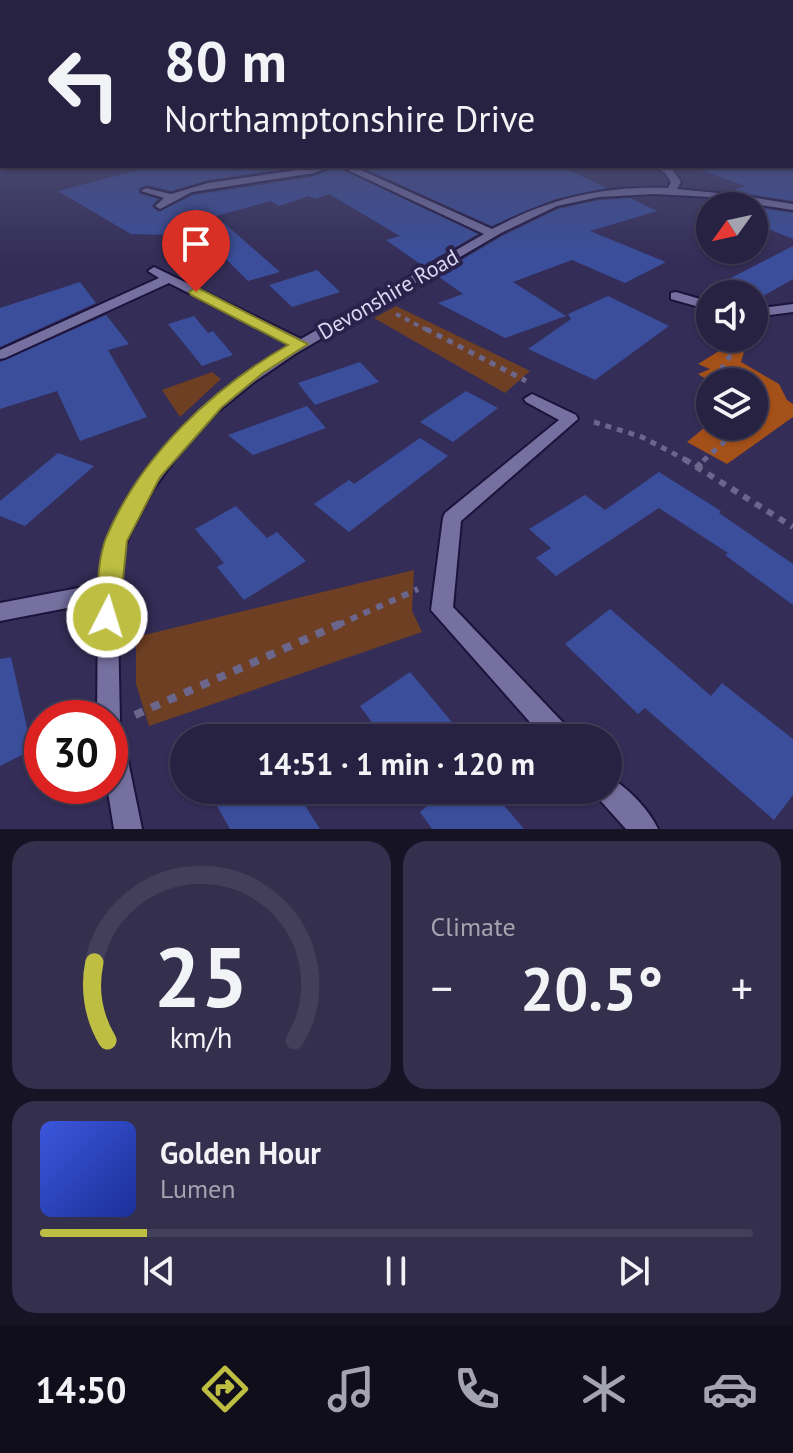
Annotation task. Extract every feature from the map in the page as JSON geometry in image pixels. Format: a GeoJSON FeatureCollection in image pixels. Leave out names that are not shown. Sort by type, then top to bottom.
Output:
{"type":"FeatureCollection","features":[{"type":"Feature","properties":{"kind":"street"},"geometry":{"type":"LineString","coordinates":[[146,191],[169,196],[236,183]]}},
{"type":"Feature","properties":{"kind":"street"},"geometry":{"type":"LineString","coordinates":[[381,183],[493,234]]}},
{"type":"Feature","properties":{"kind":"street"},"geometry":{"type":"LineString","coordinates":[[671,191],[676,183]]}},
{"type":"Feature","properties":{"kind":"street","name":"Devonshire Road"},"geometry":{"type":"LineString","coordinates":[[111,700],[105,643],[108,591],[116,541],[152,473],[215,403],[257,370],[493,234],[555,203],[671,191],[793,207]]}},
{"type":"Feature","properties":{"kind":"street"},"geometry":{"type":"LineString","coordinates":[[160,206],[169,196]]}},
{"type":"Feature","properties":{"kind":"street"},"geometry":{"type":"LineString","coordinates":[[154,271],[300,344]]}},
{"type":"Feature","properties":{"kind":"street"},"geometry":{"type":"LineString","coordinates":[[0,355],[170,278]]}},
{"type":"Feature","properties":{"kind":"street"},"geometry":{"type":"LineString","coordinates":[[676,296],[696,302]]}},
{"type":"Feature","properties":{"kind":"street"},"geometry":{"type":"LineString","coordinates":[[768,311],[793,308]]}},
{"type":"Feature","properties":{"kind":"street"},"geometry":{"type":"LineString","coordinates":[[532,399],[570,419],[452,518],[442,610],[547,724]]}},
{"type":"Feature","properties":{"kind":"street"},"geometry":{"type":"LineString","coordinates":[[0,612],[108,591]]}},
{"type":"Feature","properties":{"kind":"street","name":"Devonshire Road"},"geometry":{"type":"LineString","coordinates":[[125,804],[128,829]]}},
{"type":"Feature","properties":{"kind":"street"},"geometry":{"type":"LineString","coordinates":[[621,804],[644,829]]}},
{"type":"Feature","properties":{"kind":"path"},"geometry":{"type":"LineString","coordinates":[[373,304],[532,385],[532,399]]}},
{"type":"Feature","properties":{"kind":"path"},"geometry":{"type":"LineString","coordinates":[[570,419],[618,425],[793,527]]}},
{"type":"Feature","properties":{"kind":"path"},"geometry":{"type":"LineString","coordinates":[[696,468],[726,440]]}},
{"type":"Feature","properties":{"kind":"path"},"geometry":{"type":"LineString","coordinates":[[128,717],[157,708],[345,619],[426,587]]}},
{"type":"Feature","properties":{"kind":"shaded area"},"geometry":{"type":"Polygon","coordinates":[[[396,306],[530,371],[505,393],[374,318],[396,306]]]}},
{"type":"Feature","properties":{"kind":"shaded area"},"geometry":{"type":"Polygon","coordinates":[[[718,352],[744,352],[741,362],[751,368],[708,368],[698,364],[718,352]]]}},
{"type":"Feature","properties":{"kind":"shaded area"},"geometry":{"type":"Polygon","coordinates":[[[212,372],[221,379],[180,417],[162,390],[212,372]]]}},
{"type":"Feature","properties":{"kind":"shaded area"},"geometry":{"type":"Polygon","coordinates":[[[768,378],[779,384],[787,400],[793,404],[793,417],[768,435],[768,378]]]}},
{"type":"Feature","properties":{"kind":"shaded area"},"geometry":{"type":"Polygon","coordinates":[[[696,435],[696,440],[761,440],[727,464],[687,442],[696,435]]]}},
{"type":"Feature","properties":{"kind":"shaded area"},"geometry":{"type":"Polygon","coordinates":[[[414,570],[412,611],[422,632],[149,726],[136,684],[136,637],[414,570]]]}},
{"type":"Feature","properties":{"kind":"building"},"geometry":{"type":"Polygon","coordinates":[[[90,183],[199,183],[171,191],[147,185],[139,188],[140,194],[158,199],[152,206],[158,212],[193,195],[274,183],[370,183],[478,234],[423,266],[386,240],[400,236],[329,194],[315,199],[309,196],[279,206],[270,201],[216,216],[280,272],[248,281],[224,257],[209,261],[180,235],[131,234],[58,191],[90,183]]]}},
{"type":"Feature","properties":{"kind":"building"},"geometry":{"type":"Polygon","coordinates":[[[396,183],[596,183],[607,188],[555,199],[492,226],[396,183]]]}},
{"type":"Feature","properties":{"kind":"building"},"geometry":{"type":"Polygon","coordinates":[[[736,183],[793,183],[793,201],[768,197],[768,192],[730,191],[745,186],[736,183]]]}},
{"type":"Feature","properties":{"kind":"building"},"geometry":{"type":"Polygon","coordinates":[[[630,198],[657,211],[590,231],[666,262],[625,283],[572,260],[513,282],[566,316],[505,338],[438,303],[463,294],[436,275],[502,236],[558,209],[599,200],[630,198]]]}},
{"type":"Feature","properties":{"kind":"building"},"geometry":{"type":"Polygon","coordinates":[[[768,209],[793,213],[793,239],[768,229],[768,209]]]}},
{"type":"Feature","properties":{"kind":"building"},"geometry":{"type":"Polygon","coordinates":[[[793,246],[793,279],[768,293],[768,280],[727,280],[758,264],[768,264],[768,259],[793,246]]]}},
{"type":"Feature","properties":{"kind":"building"},"geometry":{"type":"Polygon","coordinates":[[[317,270],[340,292],[292,307],[269,285],[317,270]]]}},
{"type":"Feature","properties":{"kind":"building"},"geometry":{"type":"Polygon","coordinates":[[[80,282],[96,303],[0,347],[0,308],[80,282]]]}},
{"type":"Feature","properties":{"kind":"building"},"geometry":{"type":"Polygon","coordinates":[[[608,296],[669,326],[595,380],[528,349],[571,319],[568,314],[608,296]]]}},
{"type":"Feature","properties":{"kind":"building"},"geometry":{"type":"Polygon","coordinates":[[[106,315],[129,344],[108,350],[147,417],[80,441],[57,391],[0,409],[0,362],[106,315]]]}},
{"type":"Feature","properties":{"kind":"building"},"geometry":{"type":"Polygon","coordinates":[[[194,316],[208,333],[213,331],[233,355],[202,366],[168,324],[194,316]]]}},
{"type":"Feature","properties":{"kind":"building"},"geometry":{"type":"Polygon","coordinates":[[[360,362],[379,382],[315,405],[298,383],[360,362]]]}},
{"type":"Feature","properties":{"kind":"building"},"geometry":{"type":"Polygon","coordinates":[[[466,391],[498,408],[453,442],[420,422],[466,391]]]}},
{"type":"Feature","properties":{"kind":"building"},"geometry":{"type":"Polygon","coordinates":[[[307,406],[326,428],[253,455],[228,435],[307,406]]]}},
{"type":"Feature","properties":{"kind":"building"},"geometry":{"type":"Polygon","coordinates":[[[420,438],[448,456],[349,532],[314,504],[349,480],[354,484],[420,438]]]}},
{"type":"Feature","properties":{"kind":"building"},"geometry":{"type":"Polygon","coordinates":[[[58,453],[94,466],[25,526],[0,516],[0,501],[58,453]]]}},
{"type":"Feature","properties":{"kind":"building"},"geometry":{"type":"Polygon","coordinates":[[[659,472],[721,511],[719,513],[793,564],[793,605],[725,555],[728,553],[659,508],[556,576],[536,558],[551,548],[529,529],[585,495],[605,510],[659,472]]]}},
{"type":"Feature","properties":{"kind":"building"},"geometry":{"type":"Polygon","coordinates":[[[236,506],[267,538],[277,532],[306,561],[244,600],[217,567],[224,563],[195,529],[236,506]]]}},
{"type":"Feature","properties":{"kind":"building"},"geometry":{"type":"Polygon","coordinates":[[[610,609],[711,696],[722,683],[793,739],[793,795],[774,820],[645,708],[638,714],[565,644],[610,609]]]}},
{"type":"Feature","properties":{"kind":"building"},"geometry":{"type":"Polygon","coordinates":[[[11,657],[24,715],[24,754],[0,766],[0,659],[11,657]]]}},
{"type":"Feature","properties":{"kind":"building"},"geometry":{"type":"Polygon","coordinates":[[[410,672],[453,724],[373,724],[360,706],[410,672]]]}},
{"type":"Feature","properties":{"kind":"building"},"geometry":{"type":"Polygon","coordinates":[[[216,804],[304,804],[320,829],[230,829],[216,804]]]}},
{"type":"Feature","properties":{"kind":"building"},"geometry":{"type":"Polygon","coordinates":[[[430,804],[503,804],[524,829],[432,829],[420,812],[430,804]]]}},
{"type":"Feature","properties":{"kind":"route"},"geometry":{"type":"LineString","coordinates":[[107,617],[116,541],[152,473],[215,403],[257,370],[300,344],[196,292]]}}]}
